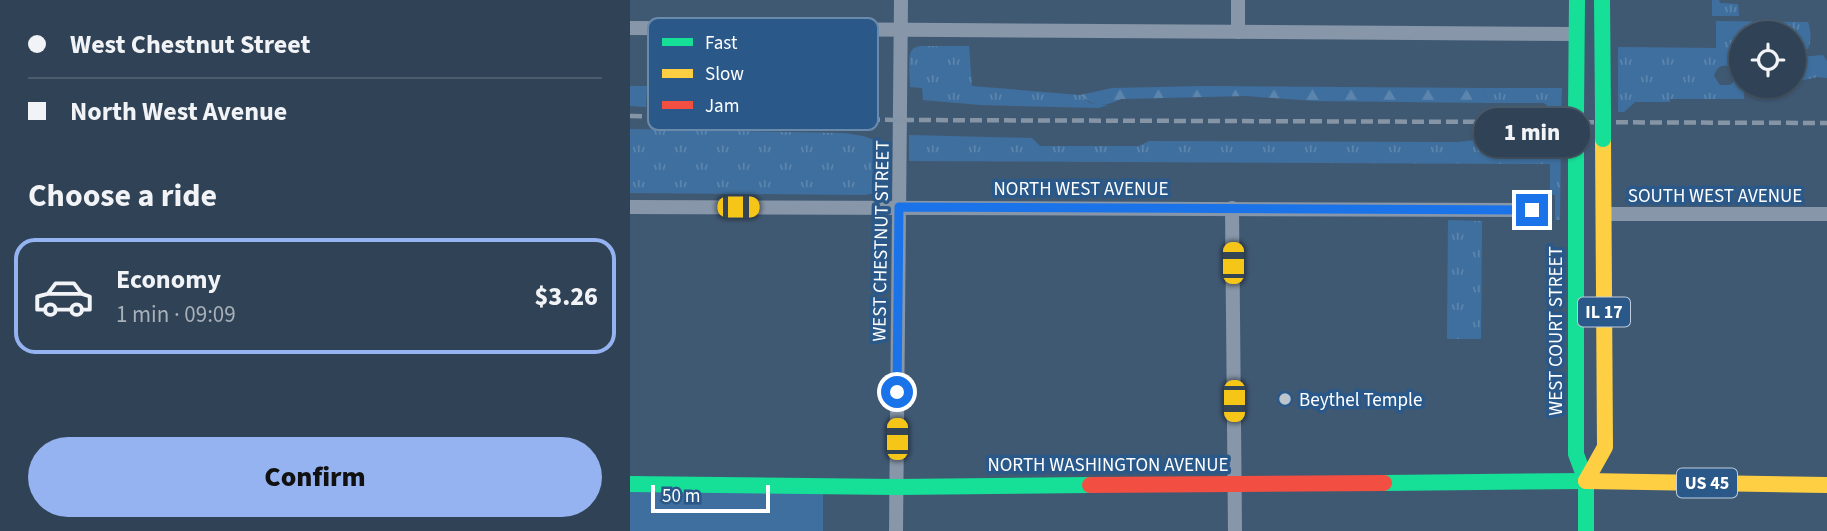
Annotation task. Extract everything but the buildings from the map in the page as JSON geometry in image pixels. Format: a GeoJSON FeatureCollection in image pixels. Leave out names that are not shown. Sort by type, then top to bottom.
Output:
{"type":"FeatureCollection","features":[{"type":"Feature","properties":{"kind":"main road","name":"IL 17"},"geometry":{"type":"LineString","coordinates":[[1577,0],[1577,34]]}},
{"type":"Feature","properties":{"kind":"main road","name":"WEST COURT STREET"},"geometry":{"type":"LineString","coordinates":[[1586,481],[1605,447],[1602,0]]}},
{"type":"Feature","properties":{"kind":"main road","name":"WEST COURT STREET"},"geometry":{"type":"LineString","coordinates":[[1577,34],[1576,454],[1586,481],[1586,531]]}},
{"type":"Feature","properties":{"kind":"main road","name":"NORTH WASHINGTON AVENUE"},"geometry":{"type":"LineString","coordinates":[[630,484],[896,487],[1586,481]]}},
{"type":"Feature","properties":{"kind":"main road","name":"US 45"},"geometry":{"type":"LineString","coordinates":[[1586,481],[1827,485]]}},
{"type":"Feature","properties":{"kind":"street","name":"WEST CHESTNUT STREET"},"geometry":{"type":"LineString","coordinates":[[896,531],[901,0]]}},
{"type":"Feature","properties":{"kind":"street"},"geometry":{"type":"LineString","coordinates":[[1238,0],[1238,32]]}},
{"type":"Feature","properties":{"kind":"street"},"geometry":{"type":"LineString","coordinates":[[630,28],[648,28]]}},
{"type":"Feature","properties":{"kind":"street"},"geometry":{"type":"LineString","coordinates":[[878,30],[1577,34]]}},
{"type":"Feature","properties":{"kind":"street","name":"NORTH WEST AVENUE"},"geometry":{"type":"LineString","coordinates":[[630,207],[1532,210]]}},
{"type":"Feature","properties":{"kind":"street"},"geometry":{"type":"LineString","coordinates":[[1232,208],[1235,531]]}},
{"type":"Feature","properties":{"kind":"street","name":"SOUTH WEST AVENUE"},"geometry":{"type":"LineString","coordinates":[[1604,214],[1827,214]]}},
{"type":"Feature","properties":{"kind":"green space"},"geometry":{"type":"Polygon","coordinates":[[[1712,0],[1738,4],[1739,16],[1712,16],[1712,0]]]}},
{"type":"Feature","properties":{"kind":"green space"},"geometry":{"type":"Polygon","coordinates":[[[1716,21],[1729,21],[1729,66],[1719,67],[1714,76],[1720,85],[1729,85],[1729,98],[1744,99],[1635,102],[1624,112],[1618,112],[1618,47],[1716,48],[1716,21]]]}},
{"type":"Feature","properties":{"kind":"green space"},"geometry":{"type":"Polygon","coordinates":[[[1806,22],[1811,35],[1806,49],[1806,22]]]}},
{"type":"Feature","properties":{"kind":"green space"},"geometry":{"type":"Polygon","coordinates":[[[918,46],[969,46],[972,86],[1080,95],[1090,103],[1108,105],[1099,108],[980,105],[923,100],[922,88],[910,87],[909,62],[913,49],[918,46]]]}},
{"type":"Feature","properties":{"kind":"green space"},"geometry":{"type":"Polygon","coordinates":[[[1823,55],[1827,61],[1827,78],[1806,80],[1806,56],[1823,55]]]}},
{"type":"Feature","properties":{"kind":"green space"},"geometry":{"type":"Polygon","coordinates":[[[630,86],[647,86],[646,107],[630,106],[630,86]]]}},
{"type":"Feature","properties":{"kind":"green space"},"geometry":{"type":"Polygon","coordinates":[[[1112,88],[1481,88],[1489,103],[1315,101],[1246,96],[1121,99],[1099,104],[1080,95],[1112,88]]]}},
{"type":"Feature","properties":{"kind":"green space"},"geometry":{"type":"Polygon","coordinates":[[[1481,88],[1562,88],[1561,112],[1554,112],[1544,103],[1489,103],[1481,88]]]}},
{"type":"Feature","properties":{"kind":"green space"},"geometry":{"type":"Polygon","coordinates":[[[630,129],[845,133],[880,142],[884,150],[884,187],[880,192],[865,195],[630,193],[630,129]]]}},
{"type":"Feature","properties":{"kind":"green space"},"geometry":{"type":"Polygon","coordinates":[[[909,135],[1032,138],[1040,146],[1139,146],[1149,141],[1458,142],[1485,139],[1520,148],[1542,148],[1552,138],[1561,138],[1560,220],[1555,220],[1555,195],[1550,194],[1550,164],[909,161],[909,135]]]}},
{"type":"Feature","properties":{"kind":"green space"},"geometry":{"type":"Polygon","coordinates":[[[1448,220],[1482,221],[1481,339],[1447,339],[1448,220]]]}},
{"type":"Feature","properties":{"kind":"green space"},"geometry":{"type":"Polygon","coordinates":[[[630,490],[823,493],[823,531],[630,531],[630,490]]]}},
{"type":"Feature","properties":{"kind":"railway"},"geometry":{"type":"LineString","coordinates":[[630,116],[648,116]]}},
{"type":"Feature","properties":{"kind":"railway"},"geometry":{"type":"LineString","coordinates":[[878,120],[1827,123]]}},
{"type":"Feature","properties":{"kind":"traffic: fast"},"geometry":{"type":"LineString","coordinates":[[1576,112],[1577,0]]}},
{"type":"Feature","properties":{"kind":"traffic: fast"},"geometry":{"type":"LineString","coordinates":[[1602,0],[1603,112]]}},
{"type":"Feature","properties":{"kind":"traffic: fast"},"geometry":{"type":"LineString","coordinates":[[1576,112],[1576,138]]}},
{"type":"Feature","properties":{"kind":"traffic: fast"},"geometry":{"type":"LineString","coordinates":[[1603,112],[1603,139]]}},
{"type":"Feature","properties":{"kind":"traffic: fast"},"geometry":{"type":"LineString","coordinates":[[1576,138],[1576,454],[1586,481],[1586,531]]}},
{"type":"Feature","properties":{"kind":"traffic: fast"},"geometry":{"type":"LineString","coordinates":[[1384,483],[1586,481]]}},
{"type":"Feature","properties":{"kind":"traffic: fast"},"geometry":{"type":"LineString","coordinates":[[630,484],[896,487],[1090,485]]}},
{"type":"Feature","properties":{"kind":"traffic: slow"},"geometry":{"type":"LineString","coordinates":[[1586,481],[1605,447],[1603,139]]}},
{"type":"Feature","properties":{"kind":"traffic: slow"},"geometry":{"type":"LineString","coordinates":[[1586,481],[1827,485]]}},
{"type":"Feature","properties":{"kind":"traffic: jam"},"geometry":{"type":"LineString","coordinates":[[1090,485],[1384,483]]}},
{"type":"Feature","properties":{"kind":"place","name":"Beythel Temple"},"geometry":{"type":"Point","coordinates":[1285,399]}},
{"type":"Feature","properties":{"kind":"route"},"geometry":{"type":"LineString","coordinates":[[897,392],[899,207],[1532,210]]}}]}
